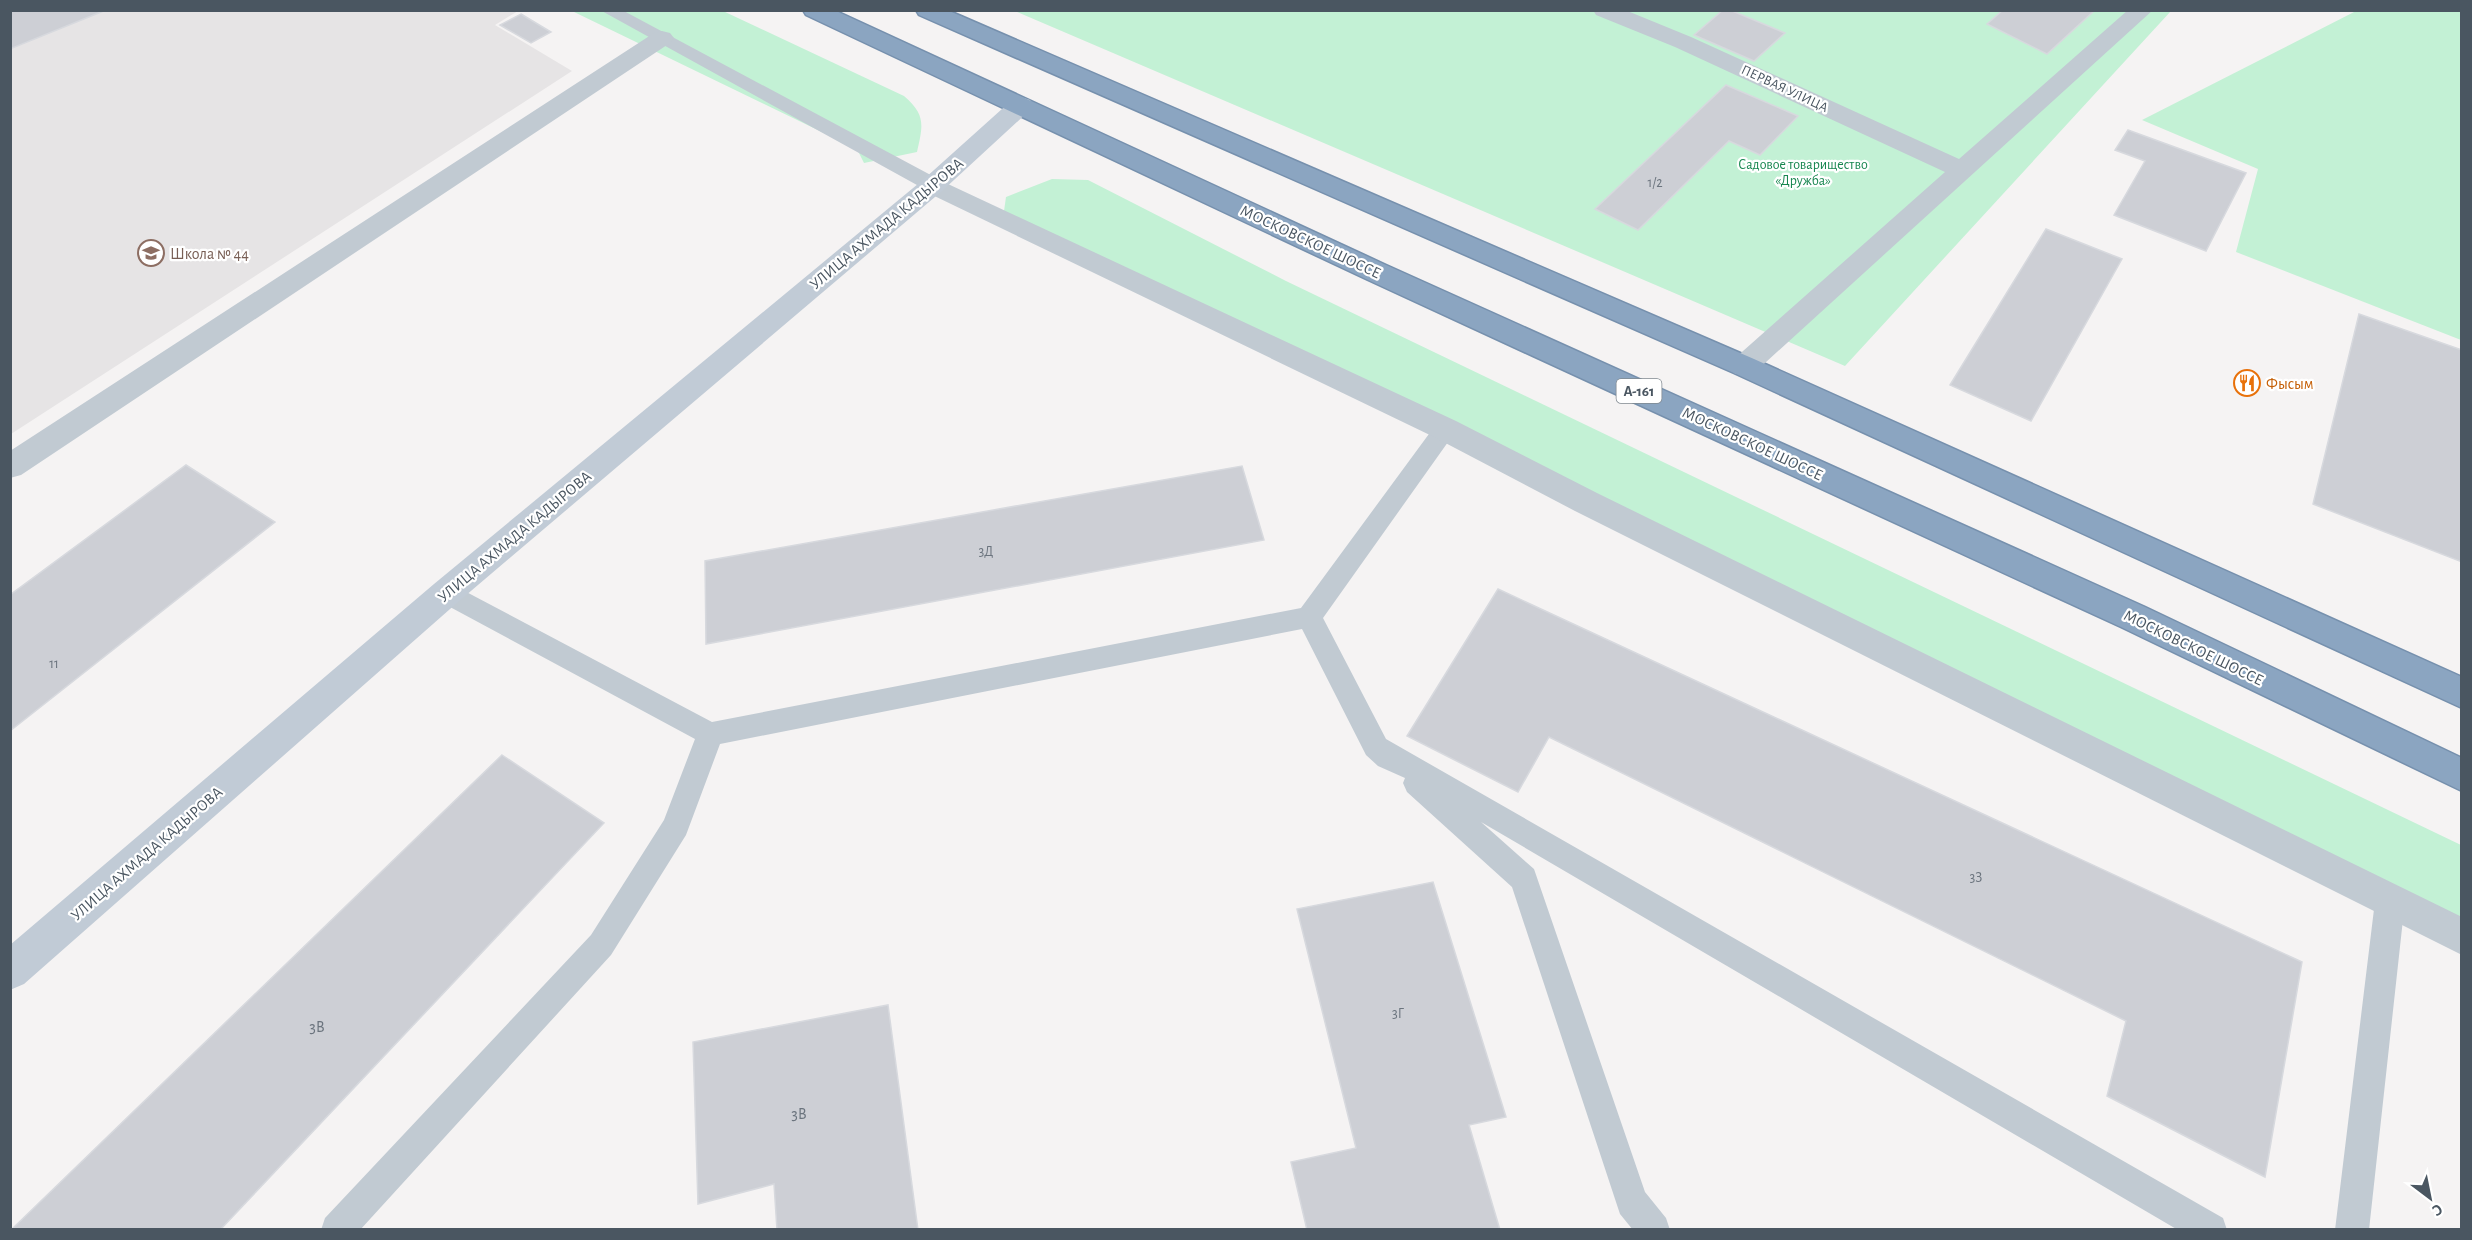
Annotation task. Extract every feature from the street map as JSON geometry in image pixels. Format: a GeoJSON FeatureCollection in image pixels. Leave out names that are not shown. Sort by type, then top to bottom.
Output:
{"type":"FeatureCollection","features":[{"type":"Feature","properties":{"kind":"highway","name":"МОСКОВСКОЕ ШОССЕ"},"geometry":{"type":"LineString","coordinates":[[814,10],[1376,272],[2133,617],[2462,775]]}},
{"type":"Feature","properties":{"kind":"highway"},"geometry":{"type":"LineString","coordinates":[[927,10],[1744,366],[2462,693]]}},
{"type":"Feature","properties":{"kind":"street","name":"ПЕРВАЯ УЛИЦА"},"geometry":{"type":"LineString","coordinates":[[1604,10],[1683,42],[1963,171]]}},
{"type":"Feature","properties":{"kind":"street"},"geometry":{"type":"LineString","coordinates":[[1744,366],[2142,10]]}},
{"type":"Feature","properties":{"kind":"street"},"geometry":{"type":"LineString","coordinates":[[10,467],[662,38]]}},
{"type":"Feature","properties":{"kind":"street","name":"УЛИЦА АХМАДА КАДЫРОВА"},"geometry":{"type":"LineString","coordinates":[[10,971],[446,593],[933,185],[1021,105]]}},
{"type":"Feature","properties":{"kind":"street"},"geometry":{"type":"LineString","coordinates":[[933,185],[1445,429],[1597,507],[2462,937]]}},
{"type":"Feature","properties":{"kind":"lane"},"geometry":{"type":"LineString","coordinates":[[608,10],[933,185]]}},
{"type":"Feature","properties":{"kind":"lane"},"geometry":{"type":"LineString","coordinates":[[446,593],[710,734],[1309,617],[1445,429]]}},
{"type":"Feature","properties":{"kind":"lane"},"geometry":{"type":"LineString","coordinates":[[1309,617],[1376,747],[1524,879],[1632,1202],[1654,1230]]}},
{"type":"Feature","properties":{"kind":"lane"},"geometry":{"type":"LineString","coordinates":[[337,1230],[601,945],[676,826],[710,734]]}},
{"type":"Feature","properties":{"kind":"lane"},"geometry":{"type":"LineString","coordinates":[[1376,747],[2211,1230]]}},
{"type":"Feature","properties":{"kind":"lane"},"geometry":{"type":"LineString","coordinates":[[2352,1230],[2390,901]]}},
{"type":"Feature","properties":{"kind":"shaded area","name":"Школа № 44"},"geometry":{"type":"Polygon","coordinates":[[[11,11],[518,11],[495,25],[572,71],[11,434],[11,11]]]}},
{"type":"Feature","properties":{"kind":"green space"},"geometry":{"type":"Polygon","coordinates":[[[572,11],[723,11],[904,96],[916,109],[921,121],[917,152],[864,163],[857,149],[572,11]]]}},
{"type":"Feature","properties":{"kind":"green space","name":"Садовое товарищество «Дружба»"},"geometry":{"type":"Polygon","coordinates":[[[1015,11],[2171,11],[1845,366],[1015,11]]]}},
{"type":"Feature","properties":{"kind":"green space"},"geometry":{"type":"Polygon","coordinates":[[[2356,11],[2461,11],[2461,340],[2236,252],[2258,169],[2142,120],[2356,11]]]}},
{"type":"Feature","properties":{"kind":"green space"},"geometry":{"type":"Polygon","coordinates":[[[1052,179],[1088,180],[1286,281],[2461,845],[2461,943],[1004,211],[1006,197],[1052,179]]]}},
{"type":"Feature","properties":{"kind":"building"},"geometry":{"type":"Polygon","coordinates":[[[10,10],[106,10],[10,49],[10,10]]]}},
{"type":"Feature","properties":{"kind":"building"},"geometry":{"type":"Polygon","coordinates":[[[1723,10],[1730,10],[1785,33],[1754,61],[1694,35],[1723,10]]]}},
{"type":"Feature","properties":{"kind":"building"},"geometry":{"type":"Polygon","coordinates":[[[2003,10],[2095,10],[2047,54],[1987,24],[2003,10]]]}},
{"type":"Feature","properties":{"kind":"building"},"geometry":{"type":"Polygon","coordinates":[[[521,14],[551,32],[531,43],[500,25],[521,14]]]}},
{"type":"Feature","properties":{"kind":"building"},"geometry":{"type":"Polygon","coordinates":[[[1726,85],[1798,116],[1760,155],[1729,141],[1638,230],[1595,209],[1726,85]]]}},
{"type":"Feature","properties":{"kind":"building"},"geometry":{"type":"Polygon","coordinates":[[[2128,130],[2246,173],[2206,251],[2114,215],[2145,161],[2115,150],[2128,130]]]}},
{"type":"Feature","properties":{"kind":"building"},"geometry":{"type":"Polygon","coordinates":[[[2046,229],[2122,259],[2031,421],[1950,385],[2046,229]]]}},
{"type":"Feature","properties":{"kind":"building"},"geometry":{"type":"Polygon","coordinates":[[[2359,314],[2462,350],[2462,562],[2313,504],[2359,314]]]}},
{"type":"Feature","properties":{"kind":"building"},"geometry":{"type":"Polygon","coordinates":[[[186,465],[275,522],[10,731],[10,595],[186,465]]]}},
{"type":"Feature","properties":{"kind":"building"},"geometry":{"type":"Polygon","coordinates":[[[1242,466],[1264,540],[706,644],[705,561],[1242,466]]]}},
{"type":"Feature","properties":{"kind":"building"},"geometry":{"type":"Polygon","coordinates":[[[1498,589],[2302,962],[2265,1177],[2107,1096],[2126,1021],[1549,737],[1518,792],[1407,736],[1498,589]]]}},
{"type":"Feature","properties":{"kind":"building"},"geometry":{"type":"Polygon","coordinates":[[[502,755],[604,823],[220,1230],[11,1230],[502,755]]]}},
{"type":"Feature","properties":{"kind":"building"},"geometry":{"type":"Polygon","coordinates":[[[1433,882],[1506,1117],[1469,1125],[1500,1230],[1307,1230],[1291,1162],[1356,1148],[1297,909],[1433,882]]]}},
{"type":"Feature","properties":{"kind":"building"},"geometry":{"type":"Polygon","coordinates":[[[888,1005],[918,1230],[777,1230],[774,1184],[698,1204],[693,1042],[888,1005]]]}},
{"type":"Feature","properties":{"kind":"place","name":"Школа № 44"},"geometry":{"type":"Point","coordinates":[151,253]}},
{"type":"Feature","properties":{"kind":"place","name":"Фысым"},"geometry":{"type":"Point","coordinates":[2247,383]}}]}
